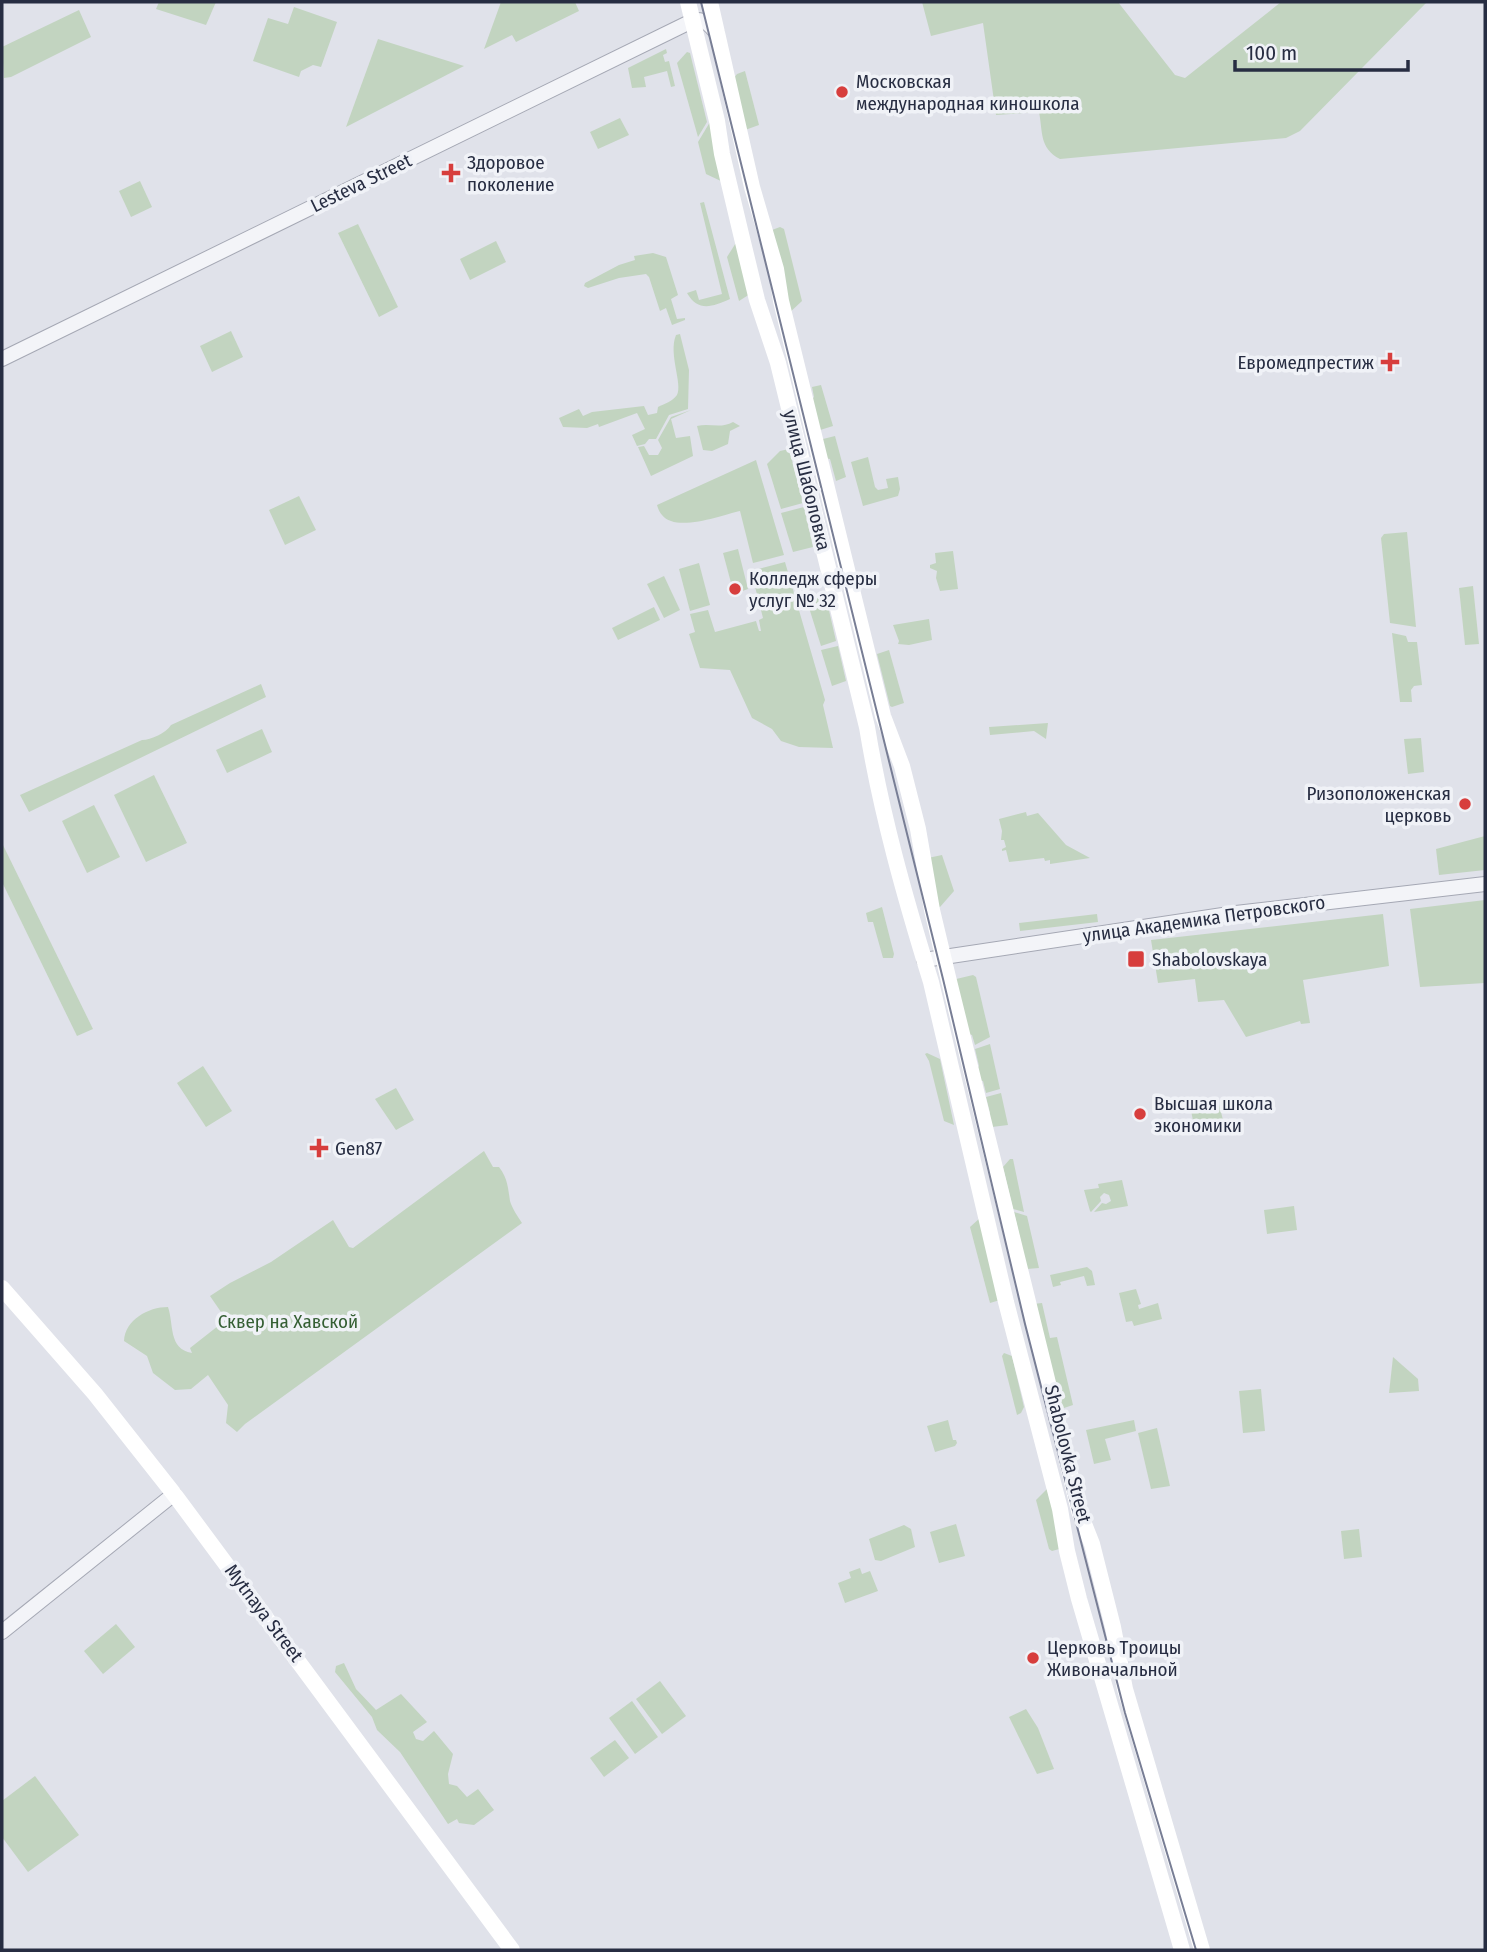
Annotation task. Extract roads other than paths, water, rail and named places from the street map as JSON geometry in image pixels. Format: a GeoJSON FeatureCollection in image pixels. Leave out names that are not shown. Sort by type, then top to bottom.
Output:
{"type":"FeatureCollection","features":[{"type":"Feature","properties":{"kind":"main road","name":"улица Шаболовка"},"geometry":{"type":"LineString","coordinates":[[688,2],[754,287],[778,363],[867,727],[875,773],[924,960]]}},
{"type":"Feature","properties":{"kind":"main road","name":"улица Шаболовка"},"geometry":{"type":"LineString","coordinates":[[709,2],[743,151],[773,258],[883,716],[902,766],[918,828],[943,956]]}},
{"type":"Feature","properties":{"kind":"main road","name":"Shabolovka Street"},"geometry":{"type":"LineString","coordinates":[[943,956],[1055,1415],[1113,1627],[1125,1689],[1202,1950]]}},
{"type":"Feature","properties":{"kind":"main road","name":"Shabolovka Street"},"geometry":{"type":"LineString","coordinates":[[924,960],[1006,1303],[1060,1509],[1079,1599],[1182,1950]]}},
{"type":"Feature","properties":{"kind":"main road","name":"Mytnaya Street"},"geometry":{"type":"LineString","coordinates":[[2,1288],[94,1394],[174,1494],[512,1950]]}},
{"type":"Feature","properties":{"kind":"street"},"geometry":{"type":"LineString","coordinates":[[692,21],[704,21],[717,34]]}},
{"type":"Feature","properties":{"kind":"street","name":"Lesteva Street"},"geometry":{"type":"LineString","coordinates":[[2,359],[692,21]]}},
{"type":"Feature","properties":{"kind":"street","name":"улица Академика Петровского"},"geometry":{"type":"LineString","coordinates":[[924,960],[1236,913],[1485,884]]}},
{"type":"Feature","properties":{"kind":"street"},"geometry":{"type":"LineString","coordinates":[[2,1632],[174,1494]]}},
{"type":"Feature","properties":{"kind":"tram line"},"geometry":{"type":"LineString","coordinates":[[701,2],[943,979],[1025,1324],[1125,1713],[1196,1950]]}},
{"type":"Feature","properties":{"kind":"place","name":"Московская международная киношкола"},"geometry":{"type":"Point","coordinates":[842,92]}},
{"type":"Feature","properties":{"kind":"place","name":"Здоровое поколение"},"geometry":{"type":"Point","coordinates":[451,173]}},
{"type":"Feature","properties":{"kind":"place","name":"Евромедпрестиж"},"geometry":{"type":"Point","coordinates":[1390,362]}},
{"type":"Feature","properties":{"kind":"place","name":"Колледж сферы услуг № 32"},"geometry":{"type":"Point","coordinates":[735,589]}},
{"type":"Feature","properties":{"kind":"place","name":"Ризоположенская церковь"},"geometry":{"type":"Point","coordinates":[1465,804]}},
{"type":"Feature","properties":{"kind":"place","name":"Shabolovskaya"},"geometry":{"type":"Point","coordinates":[1136,959]}},
{"type":"Feature","properties":{"kind":"place","name":"Высшая школа экономики"},"geometry":{"type":"Point","coordinates":[1140,1114]}},
{"type":"Feature","properties":{"kind":"place","name":"Gen87"},"geometry":{"type":"Point","coordinates":[319,1148]}},
{"type":"Feature","properties":{"kind":"place","name":"Церковь Троицы Живоначальной"},"geometry":{"type":"Point","coordinates":[1033,1658]}},
{"type":"Feature","properties":{"kind":"park label","name":"Сквер на Хавской"},"geometry":{"type":"Point","coordinates":[288,1321]}}]}
